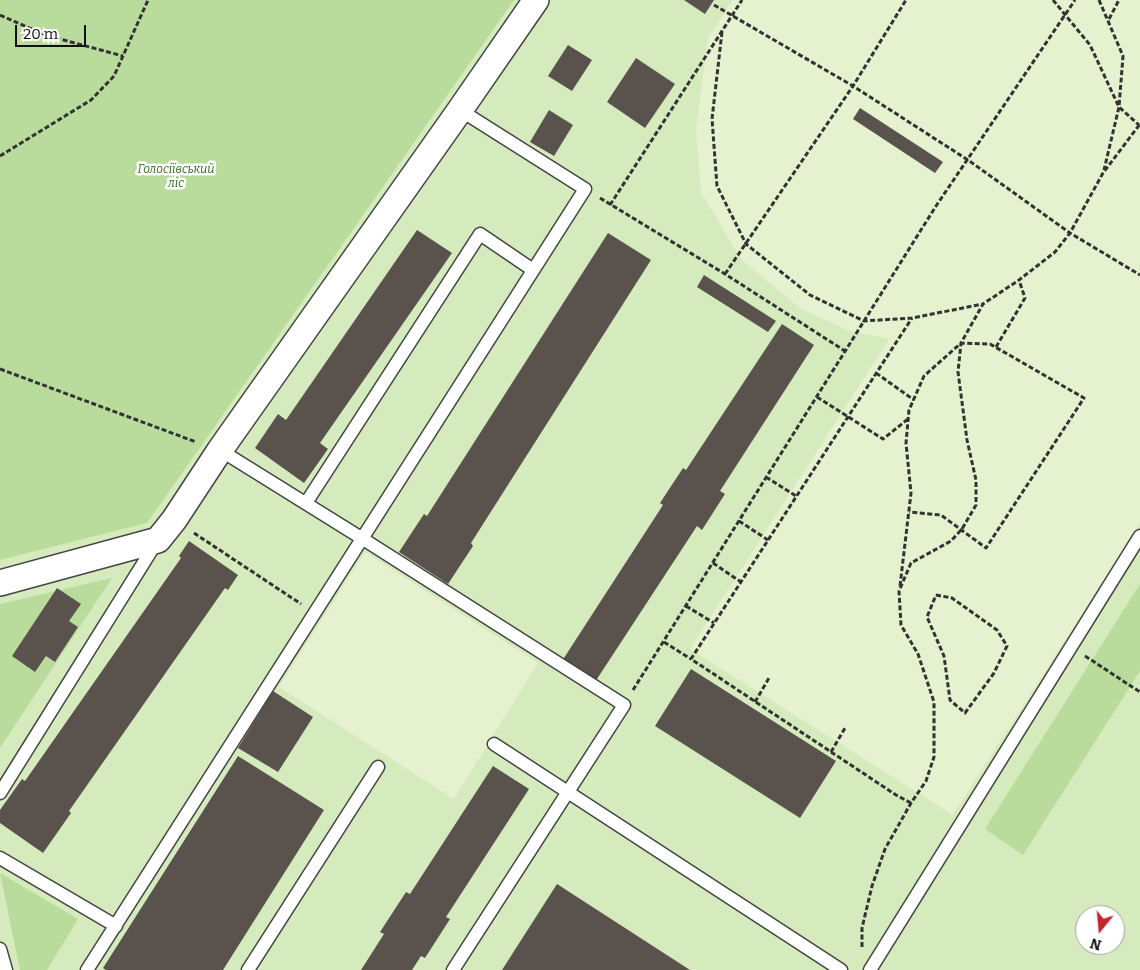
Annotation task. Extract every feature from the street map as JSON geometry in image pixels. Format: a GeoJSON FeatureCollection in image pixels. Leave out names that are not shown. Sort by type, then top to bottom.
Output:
{"type":"FeatureCollection","features":[{"type":"Feature","properties":{"kind":"street"},"geometry":{"type":"LineString","coordinates":[[0,583],[158,540],[174,520],[220,450],[536,0]]}},
{"type":"Feature","properties":{"kind":"lane"},"geometry":{"type":"LineString","coordinates":[[87,970],[585,189],[460,110]]}},
{"type":"Feature","properties":{"kind":"lane"},"geometry":{"type":"LineString","coordinates":[[306,503],[480,234],[533,270]]}},
{"type":"Feature","properties":{"kind":"lane"},"geometry":{"type":"LineString","coordinates":[[220,450],[624,706],[453,970]]}},
{"type":"Feature","properties":{"kind":"lane"},"geometry":{"type":"LineString","coordinates":[[870,970],[1140,536]]}},
{"type":"Feature","properties":{"kind":"lane"},"geometry":{"type":"LineString","coordinates":[[0,793],[158,540]]}},
{"type":"Feature","properties":{"kind":"lane"},"geometry":{"type":"LineString","coordinates":[[494,744],[840,970]]}},
{"type":"Feature","properties":{"kind":"lane"},"geometry":{"type":"LineString","coordinates":[[248,970],[378,767]]}},
{"type":"Feature","properties":{"kind":"lane"},"geometry":{"type":"LineString","coordinates":[[0,858],[116,926]]}},
{"type":"Feature","properties":{"kind":"lane"},"geometry":{"type":"LineString","coordinates":[[0,949],[6,970]]}},
{"type":"Feature","properties":{"kind":"path"},"geometry":{"type":"LineString","coordinates":[[0,156],[91,100],[114,76],[148,0]]}},
{"type":"Feature","properties":{"kind":"path"},"geometry":{"type":"LineString","coordinates":[[610,205],[742,0]]}},
{"type":"Feature","properties":{"kind":"path"},"geometry":{"type":"LineString","coordinates":[[725,274],[853,86],[906,0]]}},
{"type":"Feature","properties":{"kind":"path"},"geometry":{"type":"LineString","coordinates":[[722,32],[712,119],[717,186],[746,244],[810,295],[864,321],[912,318],[983,304],[1019,280],[1055,252],[1070,233],[1103,173],[1140,125],[1119,107],[1090,45],[1053,0]]}},
{"type":"Feature","properties":{"kind":"path"},"geometry":{"type":"LineString","coordinates":[[624,706],[931,214],[1075,0]]}},
{"type":"Feature","properties":{"kind":"path"},"geometry":{"type":"LineString","coordinates":[[1099,0],[1123,56],[1119,107],[1103,173]]}},
{"type":"Feature","properties":{"kind":"path"},"geometry":{"type":"LineString","coordinates":[[1109,20],[1119,0]]}},
{"type":"Feature","properties":{"kind":"path"},"geometry":{"type":"LineString","coordinates":[[714,4],[853,86],[968,160],[1070,233],[1140,275]]}},
{"type":"Feature","properties":{"kind":"path"},"geometry":{"type":"LineString","coordinates":[[0,15],[45,35],[123,56]]}},
{"type":"Feature","properties":{"kind":"path"},"geometry":{"type":"LineString","coordinates":[[585,189],[725,274],[846,351]]}},
{"type":"Feature","properties":{"kind":"path"},"geometry":{"type":"LineString","coordinates":[[996,347],[1025,298],[1019,280]]}},
{"type":"Feature","properties":{"kind":"path"},"geometry":{"type":"LineString","coordinates":[[862,953],[862,928],[872,886],[885,849],[926,781],[934,757],[934,702],[918,654],[901,625],[899,591],[911,494],[906,443],[909,410],[924,376],[961,343],[983,304]]}},
{"type":"Feature","properties":{"kind":"path"},"geometry":{"type":"LineString","coordinates":[[691,659],[912,318]]}},
{"type":"Feature","properties":{"kind":"path"},"geometry":{"type":"LineString","coordinates":[[909,512],[941,515],[986,548],[1084,398],[990,344],[961,343]]}},
{"type":"Feature","properties":{"kind":"path"},"geometry":{"type":"LineString","coordinates":[[899,591],[911,563],[951,541],[962,529],[976,505],[976,480],[966,440],[958,372],[961,343]]}},
{"type":"Feature","properties":{"kind":"path"},"geometry":{"type":"LineString","coordinates":[[0,369],[220,450]]}},
{"type":"Feature","properties":{"kind":"path"},"geometry":{"type":"LineString","coordinates":[[876,373],[914,400]]}},
{"type":"Feature","properties":{"kind":"path"},"geometry":{"type":"LineString","coordinates":[[817,397],[882,439],[908,419]]}},
{"type":"Feature","properties":{"kind":"path"},"geometry":{"type":"LineString","coordinates":[[766,477],[796,496]]}},
{"type":"Feature","properties":{"kind":"path"},"geometry":{"type":"LineString","coordinates":[[174,520],[315,612]]}},
{"type":"Feature","properties":{"kind":"path"},"geometry":{"type":"LineString","coordinates":[[739,521],[768,540]]}},
{"type":"Feature","properties":{"kind":"path"},"geometry":{"type":"LineString","coordinates":[[713,563],[741,582]]}},
{"type":"Feature","properties":{"kind":"path"},"geometry":{"type":"LineString","coordinates":[[936,595],[952,598],[982,619],[997,630],[1007,646],[994,673],[965,713],[950,700],[944,656],[927,617],[936,595]]}},
{"type":"Feature","properties":{"kind":"path"},"geometry":{"type":"LineString","coordinates":[[686,606],[714,623]]}},
{"type":"Feature","properties":{"kind":"path"},"geometry":{"type":"LineString","coordinates":[[664,642],[830,752],[911,803]]}},
{"type":"Feature","properties":{"kind":"path"},"geometry":{"type":"LineString","coordinates":[[1070,647],[1140,692]]}},
{"type":"Feature","properties":{"kind":"path"},"geometry":{"type":"LineString","coordinates":[[755,702],[769,678]]}},
{"type":"Feature","properties":{"kind":"path"},"geometry":{"type":"LineString","coordinates":[[830,752],[845,728]]}},
{"type":"Feature","properties":{"kind":"green space"},"geometry":{"type":"Polygon","coordinates":[[[0,0],[1140,0],[1140,970],[0,970],[0,0]]]}},
{"type":"Feature","properties":{"kind":"green space","name":"Голосіївський ліс"},"geometry":{"type":"Polygon","coordinates":[[[0,0],[514,0],[147,523],[0,560],[0,0]]]}},
{"type":"Feature","properties":{"kind":"green space"},"geometry":{"type":"Polygon","coordinates":[[[733,0],[1140,0],[1140,523],[953,815],[690,649],[889,339],[847,330],[800,308],[742,260],[701,193],[696,130],[708,38],[733,0]]]}},
{"type":"Feature","properties":{"kind":"green space"},"geometry":{"type":"Polygon","coordinates":[[[365,552],[538,663],[454,799],[279,687],[365,552]]]}},
{"type":"Feature","properties":{"kind":"green space"},"geometry":{"type":"Polygon","coordinates":[[[112,578],[0,748],[0,604],[112,578]]]}},
{"type":"Feature","properties":{"kind":"green space"},"geometry":{"type":"Polygon","coordinates":[[[1140,584],[1140,671],[1023,855],[985,829],[1140,584]]]}},
{"type":"Feature","properties":{"kind":"green space"},"geometry":{"type":"Polygon","coordinates":[[[0,873],[78,919],[47,970],[20,970],[0,873]]]}},
{"type":"Feature","properties":{"kind":"building"},"geometry":{"type":"Polygon","coordinates":[[[684,0],[714,0],[705,14],[684,0]]]}},
{"type":"Feature","properties":{"kind":"building"},"geometry":{"type":"Polygon","coordinates":[[[568,45],[592,60],[572,91],[548,76],[568,45]]]}},
{"type":"Feature","properties":{"kind":"building"},"geometry":{"type":"Polygon","coordinates":[[[636,58],[675,84],[645,128],[607,102],[636,58]]]}},
{"type":"Feature","properties":{"kind":"building"},"geometry":{"type":"Polygon","coordinates":[[[860,108],[943,162],[935,173],[853,119],[860,108]]]}},
{"type":"Feature","properties":{"kind":"building"},"geometry":{"type":"Polygon","coordinates":[[[549,110],[573,125],[554,156],[530,142],[549,110]]]}},
{"type":"Feature","properties":{"kind":"building"},"geometry":{"type":"Polygon","coordinates":[[[417,230],[452,253],[320,443],[328,449],[304,483],[255,448],[278,414],[286,420],[417,230]]]}},
{"type":"Feature","properties":{"kind":"building"},"geometry":{"type":"Polygon","coordinates":[[[608,233],[651,260],[471,543],[473,546],[448,584],[399,552],[424,514],[427,516],[608,233]]]}},
{"type":"Feature","properties":{"kind":"building"},"geometry":{"type":"Polygon","coordinates":[[[704,275],[776,321],[768,332],[697,287],[704,275]]]}},
{"type":"Feature","properties":{"kind":"building"},"geometry":{"type":"Polygon","coordinates":[[[782,324],[814,345],[720,491],[725,494],[702,530],[697,526],[595,682],[562,661],[663,505],[660,503],[683,468],[686,470],[782,324]]]}},
{"type":"Feature","properties":{"kind":"building"},"geometry":{"type":"Polygon","coordinates":[[[189,541],[238,575],[228,590],[225,588],[69,811],[71,813],[43,853],[0,823],[0,810],[22,779],[25,781],[181,558],[179,556],[189,541]]]}},
{"type":"Feature","properties":{"kind":"building"},"geometry":{"type":"Polygon","coordinates":[[[57,588],[81,604],[69,621],[78,627],[55,662],[46,656],[35,672],[12,656],[57,588]]]}},
{"type":"Feature","properties":{"kind":"building"},"geometry":{"type":"Polygon","coordinates":[[[691,669],[836,761],[800,818],[655,726],[691,669]]]}},
{"type":"Feature","properties":{"kind":"building"},"geometry":{"type":"Polygon","coordinates":[[[273,691],[313,717],[278,772],[238,748],[273,691]]]}},
{"type":"Feature","properties":{"kind":"building"},"geometry":{"type":"Polygon","coordinates":[[[238,756],[324,810],[223,970],[106,970],[103,968],[238,756]]]}},
{"type":"Feature","properties":{"kind":"building"},"geometry":{"type":"Polygon","coordinates":[[[493,766],[529,789],[446,917],[450,919],[425,958],[421,956],[412,970],[361,970],[384,934],[380,932],[406,892],[410,894],[493,766]]]}},
{"type":"Feature","properties":{"kind":"building"},"geometry":{"type":"Polygon","coordinates":[[[557,884],[690,970],[502,970],[557,884]]]}}]}
